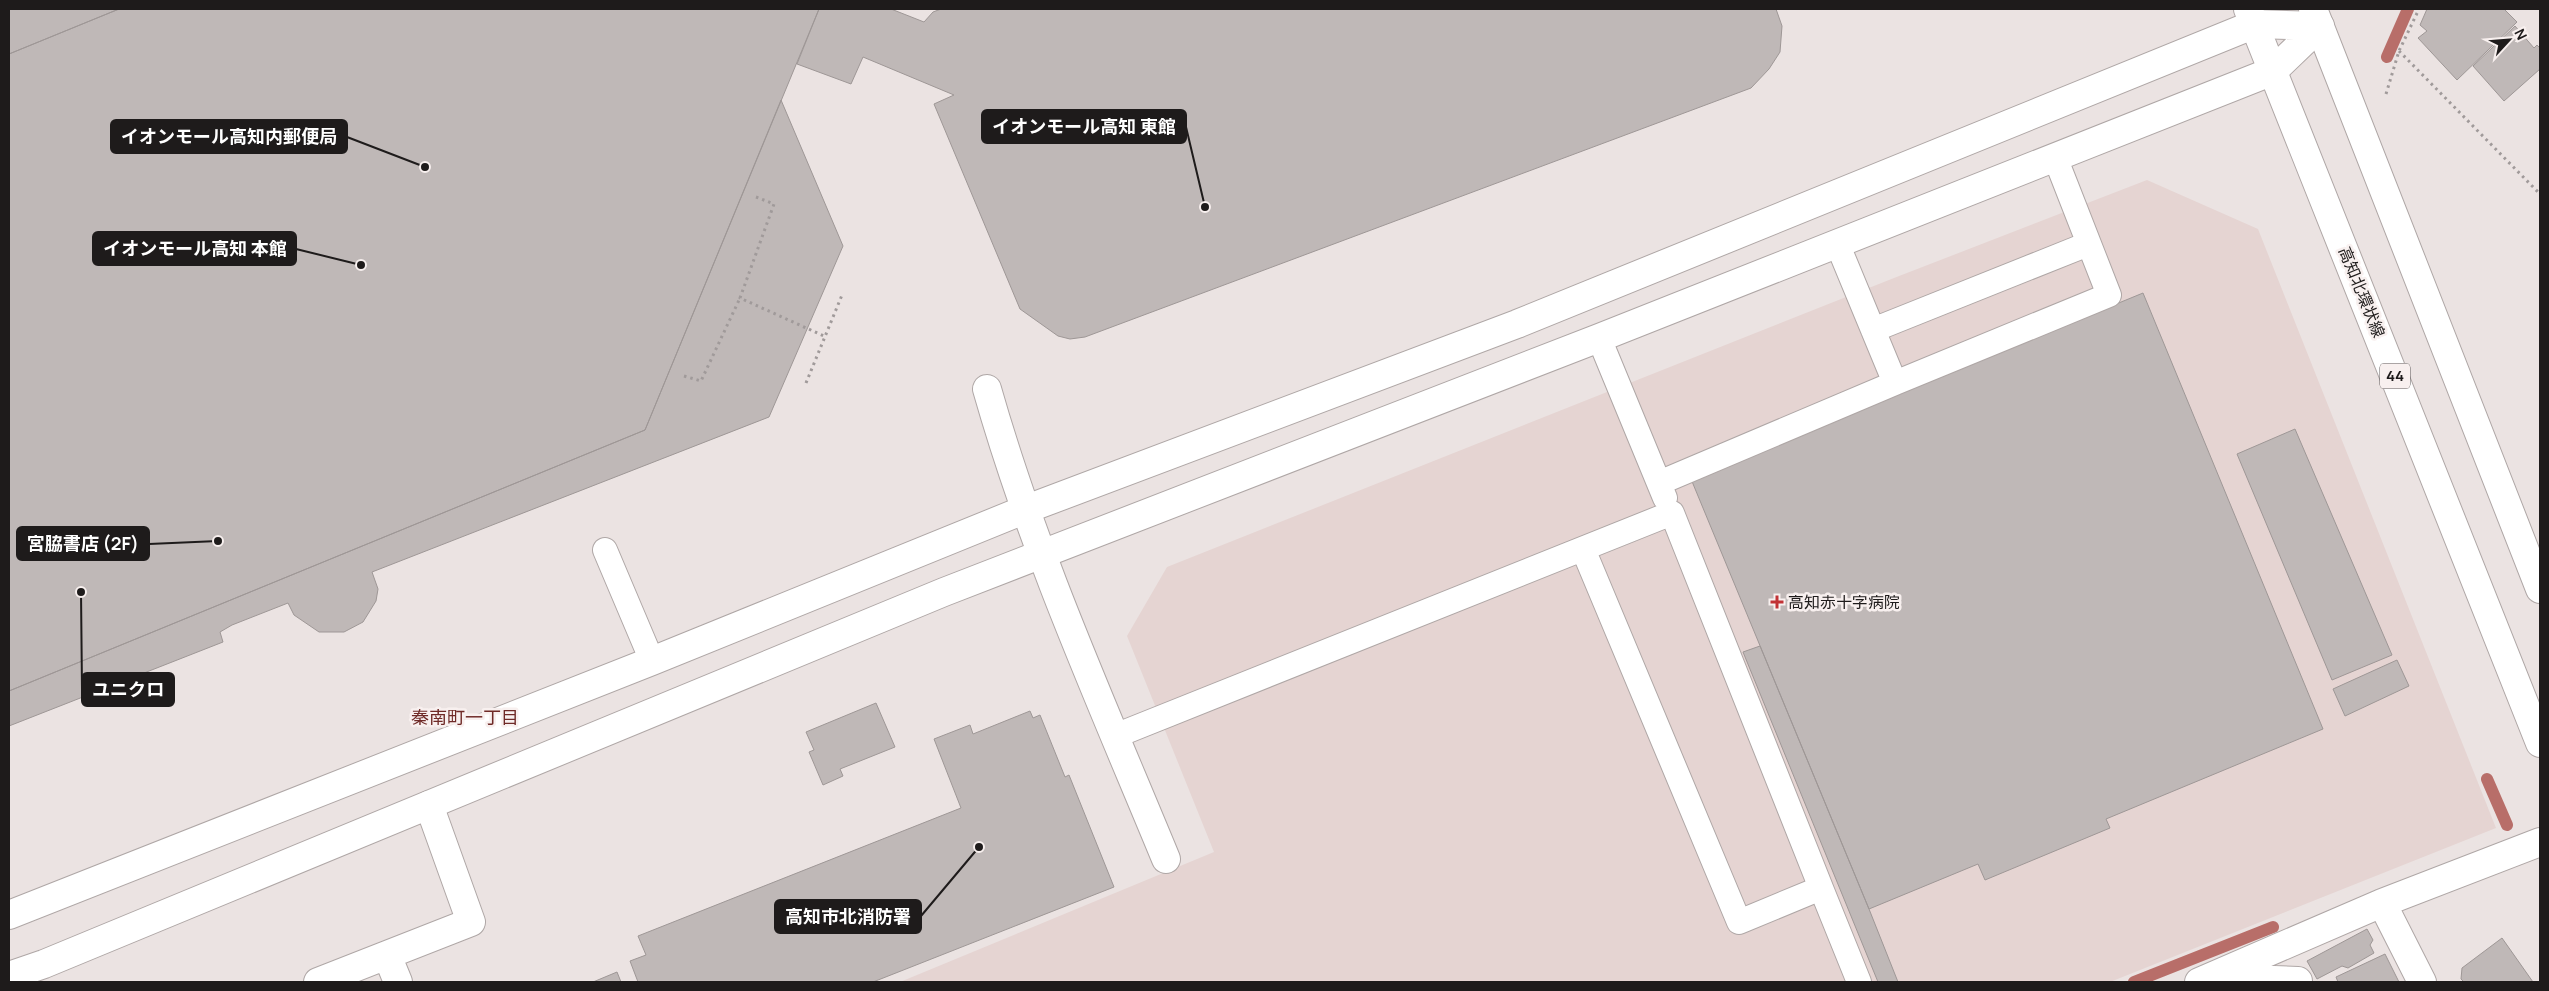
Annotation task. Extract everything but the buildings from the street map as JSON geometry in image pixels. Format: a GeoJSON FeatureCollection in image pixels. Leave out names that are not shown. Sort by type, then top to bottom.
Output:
{"type":"FeatureCollection","features":[{"type":"Feature","properties":{"kind":"street"},"geometry":{"type":"LineString","coordinates":[[9,915],[652,661],[1024,510],[1517,324],[2252,16],[2317,18]]}},
{"type":"Feature","properties":{"kind":"street","name":"高知北環状線"},"geometry":{"type":"LineString","coordinates":[[2252,16],[2540,743]]}},
{"type":"Feature","properties":{"kind":"street"},"geometry":{"type":"LineString","coordinates":[[9,976],[44,964],[935,596],[1600,338],[2273,70],[2317,18]]}},
{"type":"Feature","properties":{"kind":"street"},"geometry":{"type":"LineString","coordinates":[[2317,18],[2540,589]]}},
{"type":"Feature","properties":{"kind":"street"},"geometry":{"type":"LineString","coordinates":[[987,389],[1024,510],[1166,859]]}},
{"type":"Feature","properties":{"kind":"street"},"geometry":{"type":"LineString","coordinates":[[318,982],[472,922],[429,805]]}},
{"type":"Feature","properties":{"kind":"street"},"geometry":{"type":"LineString","coordinates":[[2207,981],[2382,903],[2540,842]]}},
{"type":"Feature","properties":{"kind":"street"},"geometry":{"type":"LineString","coordinates":[[2382,903],[2422,982]]}},
{"type":"Feature","properties":{"kind":"street"},"geometry":{"type":"LineString","coordinates":[[387,955],[398,982]]}},
{"type":"Feature","properties":{"kind":"street"},"geometry":{"type":"LineString","coordinates":[[2207,981],[2298,980]]}},
{"type":"Feature","properties":{"kind":"lane"},"geometry":{"type":"LineString","coordinates":[[1660,483],[2109,294],[2055,156]]}},
{"type":"Feature","properties":{"kind":"lane"},"geometry":{"type":"LineString","coordinates":[[1837,243],[1895,383]]}},
{"type":"Feature","properties":{"kind":"lane"},"geometry":{"type":"LineString","coordinates":[[1873,330],[2088,244]]}},
{"type":"Feature","properties":{"kind":"lane"},"geometry":{"type":"LineString","coordinates":[[1600,338],[1660,483],[1859,982]]}},
{"type":"Feature","properties":{"kind":"lane"},"geometry":{"type":"LineString","coordinates":[[1115,736],[1672,513]]}},
{"type":"Feature","properties":{"kind":"lane"},"geometry":{"type":"LineString","coordinates":[[1583,549],[1740,922],[1821,888]]}},
{"type":"Feature","properties":{"kind":"lane"},"geometry":{"type":"LineString","coordinates":[[605,550],[652,661]]}},
{"type":"Feature","properties":{"kind":"path"},"geometry":{"type":"LineString","coordinates":[[2384,101],[2399,51],[2419,9]]}},
{"type":"Feature","properties":{"kind":"path"},"geometry":{"type":"LineString","coordinates":[[2399,51],[2540,194]]}},
{"type":"Feature","properties":{"kind":"path"},"geometry":{"type":"LineString","coordinates":[[684,376],[701,381],[740,298],[774,204],[756,197]]}},
{"type":"Feature","properties":{"kind":"path"},"geometry":{"type":"LineString","coordinates":[[806,383],[842,295]]}},
{"type":"Feature","properties":{"kind":"path"},"geometry":{"type":"LineString","coordinates":[[740,298],[824,336]]}},
{"type":"Feature","properties":{"kind":"shaded area","name":"高知赤十字病院"},"geometry":{"type":"Polygon","coordinates":[[[2147,180],[2258,229],[2496,828],[2110,982],[900,982],[1214,852],[1127,636],[1167,567],[1894,278],[2147,180]]]}},
{"type":"Feature","properties":{"kind":"waterway"},"geometry":{"type":"LineString","coordinates":[[2387,57],[2408,9]]}},
{"type":"Feature","properties":{"kind":"waterway"},"geometry":{"type":"LineString","coordinates":[[2487,779],[2507,825]]}},
{"type":"Feature","properties":{"kind":"waterway"},"geometry":{"type":"LineString","coordinates":[[2134,982],[2273,927]]}},
{"type":"Feature","properties":{"kind":"place","name":"イオンモール高知内郵便局"},"geometry":{"type":"Point","coordinates":[425,167]}},
{"type":"Feature","properties":{"kind":"place","name":"イオンモール高知 東館"},"geometry":{"type":"Point","coordinates":[1205,207]}},
{"type":"Feature","properties":{"kind":"place","name":"イオンモール高知 本館"},"geometry":{"type":"Point","coordinates":[361,265]}},
{"type":"Feature","properties":{"kind":"place","name":"宮脇書店 (2F)"},"geometry":{"type":"Point","coordinates":[218,541]}},
{"type":"Feature","properties":{"kind":"place","name":"ユニクロ"},"geometry":{"type":"Point","coordinates":[81,592]}},
{"type":"Feature","properties":{"kind":"place","name":"高知赤十字病院"},"geometry":{"type":"Point","coordinates":[1777,602]}},
{"type":"Feature","properties":{"kind":"place","name":"高知市北消防署"},"geometry":{"type":"Point","coordinates":[979,847]}},
{"type":"Feature","properties":{"kind":"district","name":"秦南町一丁目"},"geometry":{"type":"Point","coordinates":[465,718]}}]}
